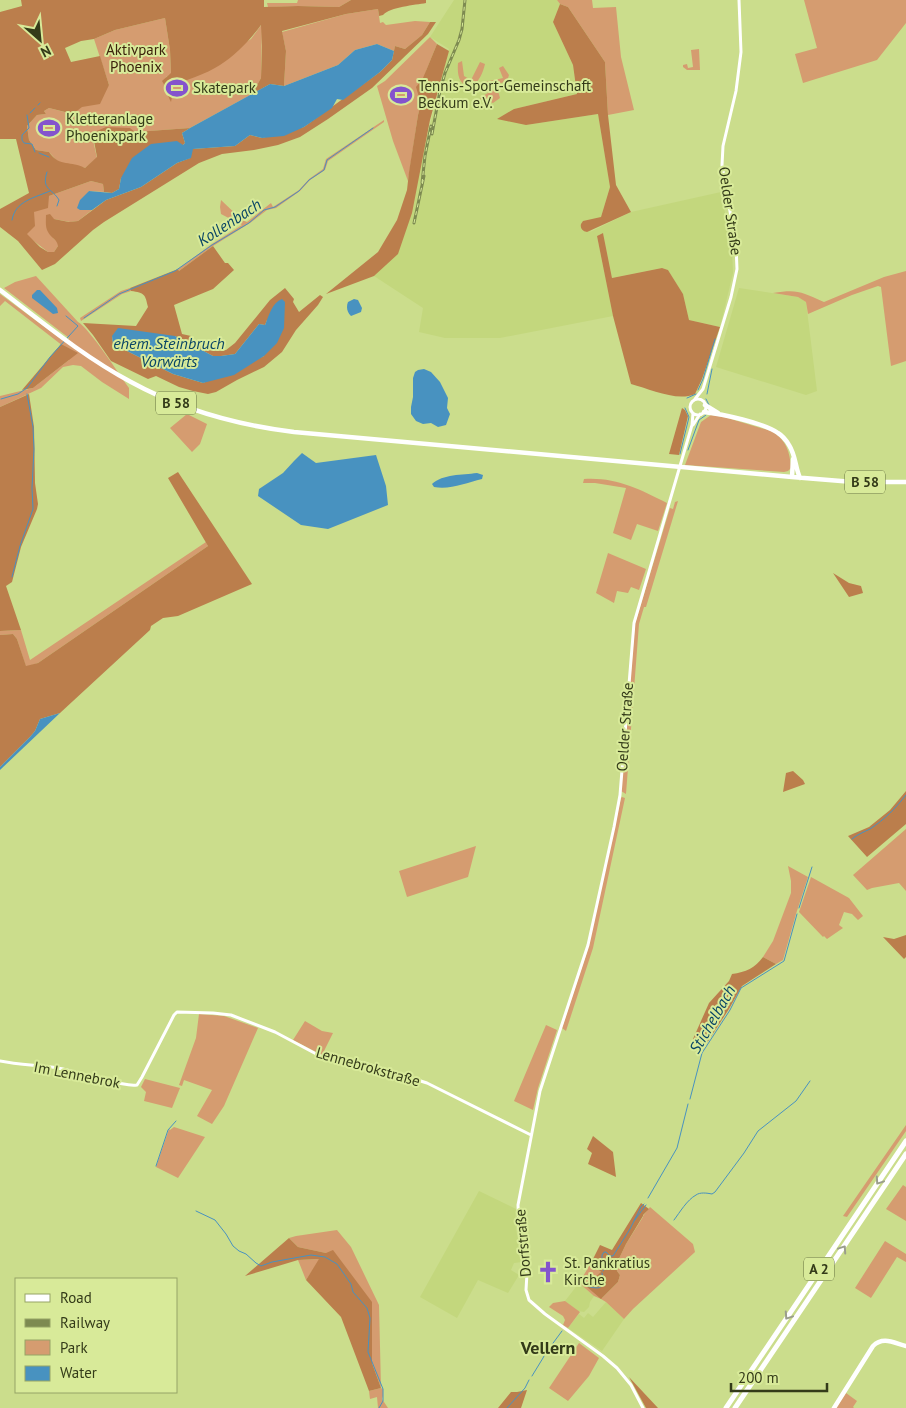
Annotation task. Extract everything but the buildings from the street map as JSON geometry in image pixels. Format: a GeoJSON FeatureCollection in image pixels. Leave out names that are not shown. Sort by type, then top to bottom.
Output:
{"type":"FeatureCollection","features":[{"type":"Feature","properties":{"kind":"highway","name":"A 2"},"geometry":{"type":"LineString","coordinates":[[726,1408],[906,1141]]}},
{"type":"Feature","properties":{"kind":"highway","name":"A 2"},"geometry":{"type":"LineString","coordinates":[[735,1408],[906,1154]]}},
{"type":"Feature","properties":{"kind":"main road","name":"B 58"},"geometry":{"type":"LineString","coordinates":[[2,291],[71,343],[131,382],[173,402],[207,414],[249,425],[280,430],[401,442],[800,478],[853,482],[906,482]]}},
{"type":"Feature","properties":{"kind":"main road"},"geometry":{"type":"LineString","coordinates":[[705,404],[719,413],[773,430],[782,436],[793,452],[800,478]]}},
{"type":"Feature","properties":{"kind":"main road"},"geometry":{"type":"LineString","coordinates":[[702,413],[719,413]]}},
{"type":"Feature","properties":{"kind":"main road"},"geometry":{"type":"LineString","coordinates":[[792,477],[793,452]]}},
{"type":"Feature","properties":{"kind":"main road"},"geometry":{"type":"LineString","coordinates":[[834,1408],[877,1342],[885,1340],[906,1346]]}},
{"type":"Feature","properties":{"kind":"street","name":"Oelder Straße"},"geometry":{"type":"LineString","coordinates":[[695,399],[703,389],[731,297],[737,269],[736,246],[722,165],[723,146],[736,92],[741,52],[739,0]]}},
{"type":"Feature","properties":{"kind":"street","name":"Oelder Straße"},"geometry":{"type":"LineString","coordinates":[[703,389],[705,404]]}},
{"type":"Feature","properties":{"kind":"street"},"geometry":{"type":"LineString","coordinates":[[695,399],[700,399],[705,404],[702,413],[693,414],[690,410],[691,402],[695,399]]}},
{"type":"Feature","properties":{"kind":"street","name":"Oelder Straße"},"geometry":{"type":"LineString","coordinates":[[692,425],[702,413]]}},
{"type":"Feature","properties":{"kind":"street","name":"Oelder Straße"},"geometry":{"type":"LineString","coordinates":[[560,1030],[588,945],[620,795],[634,623],[683,457],[692,425],[693,414]]}},
{"type":"Feature","properties":{"kind":"street","name":"Im Lennebrok"},"geometry":{"type":"LineString","coordinates":[[0,1061],[60,1069],[132,1086],[137,1085],[142,1077],[177,1012],[231,1015]]}},
{"type":"Feature","properties":{"kind":"street","name":"Lennebrokstraße"},"geometry":{"type":"LineString","coordinates":[[231,1015],[275,1032],[320,1056],[364,1063],[428,1083],[531,1135]]}},
{"type":"Feature","properties":{"kind":"street","name":"Dorfstraße"},"geometry":{"type":"LineString","coordinates":[[560,1030],[540,1091],[518,1205],[522,1249],[528,1274],[527,1297],[542,1312],[617,1368],[631,1385],[643,1408]]}},
{"type":"Feature","properties":{"kind":"shaded area"},"geometry":{"type":"Polygon","coordinates":[[[21,0],[264,0],[264,7],[339,7],[351,0],[426,0],[426,3],[397,8],[379,16],[378,9],[346,14],[282,31],[286,51],[284,86],[270,84],[252,94],[261,78],[261,25],[242,47],[226,61],[202,74],[169,86],[172,97],[171,102],[162,81],[171,73],[170,50],[165,18],[115,30],[65,48],[71,62],[100,56],[109,85],[100,104],[82,107],[73,114],[49,108],[44,111],[46,114],[37,115],[27,126],[29,140],[36,150],[49,152],[57,160],[85,168],[97,157],[94,141],[90,134],[106,127],[130,128],[135,132],[190,128],[182,133],[185,143],[183,145],[121,178],[119,189],[112,193],[104,192],[103,184],[91,181],[49,196],[48,208],[34,212],[35,226],[27,234],[48,252],[54,252],[58,246],[47,230],[46,215],[50,214],[54,219],[69,222],[78,221],[106,200],[141,187],[177,163],[190,158],[192,149],[235,146],[250,135],[262,138],[304,127],[380,72],[392,60],[395,46],[405,49],[422,35],[430,22],[436,22],[428,34],[372,88],[300,137],[278,145],[222,154],[199,163],[104,222],[55,264],[42,270],[18,241],[0,227],[0,209],[29,193],[16,139],[0,139],[0,12],[22,6],[21,0]]]}},
{"type":"Feature","properties":{"kind":"shaded area"},"geometry":{"type":"Polygon","coordinates":[[[454,0],[557,0],[560,4],[553,22],[573,65],[577,94],[514,109],[526,125],[598,114],[610,187],[601,217],[590,232],[631,212],[721,192],[732,250],[733,273],[720,327],[689,320],[683,294],[668,270],[662,268],[612,278],[603,233],[597,236],[613,316],[500,338],[445,338],[419,332],[423,308],[374,276],[398,253],[449,49],[430,37],[454,0]]]}},
{"type":"Feature","properties":{"kind":"shaded area"},"geometry":{"type":"Polygon","coordinates":[[[560,4],[568,7],[605,62],[608,115],[616,185],[631,212],[587,232],[582,229],[581,224],[583,221],[601,217],[610,187],[598,114],[526,125],[497,119],[514,109],[577,94],[573,65],[553,22],[560,4]]]}},
{"type":"Feature","properties":{"kind":"shaded area"},"geometry":{"type":"Polygon","coordinates":[[[437,44],[449,51],[430,120],[412,213],[398,254],[374,276],[326,294],[378,252],[397,220],[407,190],[421,104],[416,87],[423,78],[437,44]]]}},
{"type":"Feature","properties":{"kind":"shaded area"},"geometry":{"type":"Polygon","coordinates":[[[603,233],[612,278],[662,268],[668,270],[683,294],[689,320],[720,327],[695,394],[680,397],[672,396],[631,384],[613,316],[597,236],[603,233]]]}},
{"type":"Feature","properties":{"kind":"shaded area"},"geometry":{"type":"Polygon","coordinates":[[[213,246],[225,263],[228,263],[234,270],[213,289],[174,305],[182,334],[191,336],[193,340],[218,351],[226,350],[235,343],[270,300],[285,288],[294,299],[293,302],[299,312],[320,295],[323,297],[296,330],[282,352],[264,367],[216,392],[208,394],[179,387],[156,376],[148,379],[111,361],[83,323],[136,326],[148,307],[144,295],[131,291],[130,288],[178,269],[179,271],[213,246]],[[267,320],[265,325],[259,324],[235,354],[221,356],[213,356],[175,336],[112,336],[113,344],[173,374],[203,383],[264,356],[267,320]]]}},
{"type":"Feature","properties":{"kind":"shaded area"},"geometry":{"type":"Polygon","coordinates":[[[739,288],[798,297],[806,302],[817,391],[806,395],[716,367],[739,288]]]}},
{"type":"Feature","properties":{"kind":"shaded area"},"geometry":{"type":"Polygon","coordinates":[[[61,344],[78,353],[33,388],[22,390],[61,344]]]}},
{"type":"Feature","properties":{"kind":"shaded area"},"geometry":{"type":"Polygon","coordinates":[[[29,394],[34,427],[35,483],[38,504],[21,547],[12,582],[6,586],[21,630],[0,631],[0,407],[29,394]]]}},
{"type":"Feature","properties":{"kind":"shaded area"},"geometry":{"type":"Polygon","coordinates":[[[682,408],[688,416],[679,455],[669,454],[682,408]]]}},
{"type":"Feature","properties":{"kind":"shaded area"},"geometry":{"type":"Polygon","coordinates":[[[178,472],[252,584],[178,616],[163,618],[151,626],[150,630],[60,713],[40,719],[30,737],[0,767],[0,635],[13,634],[17,639],[26,666],[38,663],[208,546],[168,478],[178,472]]]}},
{"type":"Feature","properties":{"kind":"shaded area"},"geometry":{"type":"Polygon","coordinates":[[[833,573],[849,583],[861,586],[863,593],[849,597],[833,573]]]}},
{"type":"Feature","properties":{"kind":"shaded area"},"geometry":{"type":"Polygon","coordinates":[[[793,771],[805,784],[783,792],[786,773],[793,771]]]}},
{"type":"Feature","properties":{"kind":"shaded area"},"geometry":{"type":"Polygon","coordinates":[[[906,791],[906,824],[867,857],[848,836],[869,827],[890,810],[906,791]]]}},
{"type":"Feature","properties":{"kind":"shaded area"},"geometry":{"type":"Polygon","coordinates":[[[906,935],[906,957],[904,959],[883,937],[894,939],[906,935]]]}},
{"type":"Feature","properties":{"kind":"shaded area"},"geometry":{"type":"Polygon","coordinates":[[[763,957],[776,964],[742,986],[705,1046],[693,1039],[709,1003],[729,981],[732,974],[750,969],[763,957]]]}},
{"type":"Feature","properties":{"kind":"shaded area"},"geometry":{"type":"Polygon","coordinates":[[[593,1136],[613,1152],[616,1177],[588,1164],[592,1153],[587,1149],[593,1136]]]}},
{"type":"Feature","properties":{"kind":"shaded area"},"geometry":{"type":"Polygon","coordinates":[[[479,1191],[516,1209],[515,1223],[522,1262],[514,1263],[511,1270],[519,1275],[508,1293],[478,1280],[457,1318],[420,1297],[479,1191]]]}},
{"type":"Feature","properties":{"kind":"shaded area"},"geometry":{"type":"Polygon","coordinates":[[[641,1203],[649,1209],[643,1215],[616,1265],[620,1275],[618,1282],[601,1299],[586,1286],[601,1272],[591,1263],[600,1245],[612,1250],[641,1203]]]}},
{"type":"Feature","properties":{"kind":"shaded area"},"geometry":{"type":"Polygon","coordinates":[[[289,1238],[298,1247],[326,1253],[333,1250],[372,1302],[372,1363],[381,1388],[369,1391],[341,1317],[306,1280],[319,1259],[298,1260],[245,1276],[289,1238]]]}},
{"type":"Feature","properties":{"kind":"shaded area"},"geometry":{"type":"Polygon","coordinates":[[[579,1283],[594,1296],[589,1307],[584,1312],[578,1311],[565,1301],[579,1283]]]}},
{"type":"Feature","properties":{"kind":"shaded area"},"geometry":{"type":"Polygon","coordinates":[[[606,1302],[624,1319],[602,1351],[568,1328],[579,1314],[584,1318],[588,1313],[593,1317],[606,1302]]]}},
{"type":"Feature","properties":{"kind":"shaded area"},"geometry":{"type":"Polygon","coordinates":[[[629,1377],[658,1408],[646,1408],[629,1377]]]}},
{"type":"Feature","properties":{"kind":"shaded area"},"geometry":{"type":"Polygon","coordinates":[[[527,1390],[521,1408],[498,1408],[511,1392],[527,1390]]]}},
{"type":"Feature","properties":{"kind":"green space"},"geometry":{"type":"Polygon","coordinates":[[[298,0],[351,0],[339,7],[268,7],[267,3],[297,3],[298,0]]]}},
{"type":"Feature","properties":{"kind":"green space"},"geometry":{"type":"Polygon","coordinates":[[[557,0],[592,0],[593,8],[616,7],[621,57],[634,110],[608,115],[605,62],[568,7],[560,4],[557,0]]]}},
{"type":"Feature","properties":{"kind":"green space"},"geometry":{"type":"Polygon","coordinates":[[[804,0],[906,0],[906,23],[877,60],[803,83],[795,54],[817,48],[804,0]]]}},
{"type":"Feature","properties":{"kind":"green space"},"geometry":{"type":"Polygon","coordinates":[[[378,9],[380,23],[383,22],[386,25],[415,21],[430,22],[422,35],[405,49],[395,46],[394,51],[377,44],[355,50],[338,65],[284,86],[286,51],[282,32],[346,14],[378,9]]]}},
{"type":"Feature","properties":{"kind":"green space","name":"Aktivpark Phoenix"},"geometry":{"type":"Polygon","coordinates":[[[165,18],[170,50],[171,74],[166,77],[167,96],[169,86],[183,82],[251,39],[262,24],[261,78],[252,94],[190,128],[135,132],[93,140],[97,158],[85,168],[58,162],[49,152],[36,150],[29,140],[27,126],[37,115],[46,114],[44,111],[49,108],[72,114],[109,85],[94,39],[115,30],[165,18]]]}},
{"type":"Feature","properties":{"kind":"green space","name":"Tennis-Sport-Gemeinschaft Beckum e.V."},"geometry":{"type":"Polygon","coordinates":[[[430,37],[437,44],[426,71],[408,181],[393,141],[377,86],[385,81],[430,37]]]}},
{"type":"Feature","properties":{"kind":"green space"},"geometry":{"type":"Polygon","coordinates":[[[699,49],[700,70],[687,70],[683,65],[687,64],[688,68],[693,67],[691,50],[699,49]]]}},
{"type":"Feature","properties":{"kind":"green space"},"geometry":{"type":"Polygon","coordinates":[[[462,61],[464,76],[471,80],[480,62],[485,64],[480,77],[472,87],[464,85],[460,79],[458,63],[462,61]]]}},
{"type":"Feature","properties":{"kind":"green space"},"geometry":{"type":"Polygon","coordinates":[[[503,66],[509,75],[507,81],[480,90],[480,87],[485,82],[503,78],[499,68],[503,66]]]}},
{"type":"Feature","properties":{"kind":"green space"},"geometry":{"type":"Polygon","coordinates":[[[493,90],[498,91],[500,98],[493,103],[480,99],[481,97],[493,90]]]}},
{"type":"Feature","properties":{"kind":"green space"},"geometry":{"type":"Polygon","coordinates":[[[384,120],[384,122],[328,161],[325,170],[310,180],[300,191],[276,208],[267,210],[179,271],[178,269],[212,244],[242,225],[221,214],[221,200],[242,220],[247,222],[271,203],[273,207],[299,190],[309,179],[323,169],[326,159],[384,120]]]}},
{"type":"Feature","properties":{"kind":"green space"},"geometry":{"type":"Polygon","coordinates":[[[91,181],[103,184],[104,192],[89,191],[80,210],[92,210],[78,221],[70,222],[54,219],[53,238],[58,242],[58,246],[54,252],[48,252],[26,235],[34,212],[49,196],[91,181]]]}},
{"type":"Feature","properties":{"kind":"green space"},"geometry":{"type":"Polygon","coordinates":[[[906,271],[906,361],[891,366],[881,287],[878,286],[852,295],[808,314],[806,302],[798,297],[773,293],[799,292],[824,302],[884,277],[906,271]]]}},
{"type":"Feature","properties":{"kind":"green space"},"geometry":{"type":"Polygon","coordinates":[[[36,276],[96,342],[129,388],[129,399],[81,366],[73,365],[63,367],[41,388],[0,407],[0,396],[33,388],[69,360],[63,346],[5,301],[0,306],[0,294],[65,342],[69,338],[4,288],[15,282],[36,276]]]}},
{"type":"Feature","properties":{"kind":"green space"},"geometry":{"type":"Polygon","coordinates":[[[130,288],[131,291],[122,294],[81,321],[80,318],[121,291],[130,288]]]}},
{"type":"Feature","properties":{"kind":"green space"},"geometry":{"type":"Polygon","coordinates":[[[187,414],[207,424],[200,444],[192,452],[170,428],[187,414]]]}},
{"type":"Feature","properties":{"kind":"green space"},"geometry":{"type":"Polygon","coordinates":[[[711,415],[724,417],[776,434],[786,446],[791,468],[784,472],[685,465],[701,422],[711,415]]]}},
{"type":"Feature","properties":{"kind":"green space"},"geometry":{"type":"Polygon","coordinates":[[[584,479],[617,482],[667,503],[658,531],[637,524],[631,540],[613,533],[626,488],[583,483],[584,479]]]}},
{"type":"Feature","properties":{"kind":"green space"},"geometry":{"type":"Polygon","coordinates":[[[678,501],[646,607],[644,607],[639,624],[626,794],[621,791],[635,624],[670,508],[673,509],[675,502],[678,501]]]}},
{"type":"Feature","properties":{"kind":"green space"},"geometry":{"type":"Polygon","coordinates":[[[206,542],[208,546],[38,663],[26,667],[17,639],[13,634],[0,635],[0,631],[21,630],[30,660],[206,542]]]}},
{"type":"Feature","properties":{"kind":"green space"},"geometry":{"type":"Polygon","coordinates":[[[608,553],[646,569],[639,590],[631,587],[628,593],[617,591],[614,603],[596,593],[608,553]]]}},
{"type":"Feature","properties":{"kind":"green space"},"geometry":{"type":"Polygon","coordinates":[[[622,797],[625,798],[593,948],[566,1031],[562,1028],[587,952],[622,797]]]}},
{"type":"Feature","properties":{"kind":"green space"},"geometry":{"type":"Polygon","coordinates":[[[906,829],[906,891],[899,883],[867,890],[853,875],[906,829]]]}},
{"type":"Feature","properties":{"kind":"green space"},"geometry":{"type":"Polygon","coordinates":[[[476,846],[468,877],[407,897],[399,871],[476,846]]]}},
{"type":"Feature","properties":{"kind":"green space"},"geometry":{"type":"Polygon","coordinates":[[[788,866],[808,877],[783,960],[776,964],[763,957],[773,941],[791,893],[788,866]]]}},
{"type":"Feature","properties":{"kind":"green space"},"geometry":{"type":"Polygon","coordinates":[[[811,877],[849,898],[863,916],[858,920],[852,914],[844,912],[839,925],[843,928],[827,939],[823,937],[799,912],[811,877]]]}},
{"type":"Feature","properties":{"kind":"green space"},"geometry":{"type":"Polygon","coordinates":[[[199,1014],[224,1016],[258,1028],[224,1106],[212,1124],[197,1116],[212,1090],[184,1080],[182,1086],[179,1085],[196,1038],[199,1014]]]}},
{"type":"Feature","properties":{"kind":"green space"},"geometry":{"type":"Polygon","coordinates":[[[305,1021],[322,1031],[333,1033],[322,1055],[293,1040],[305,1021]]]}},
{"type":"Feature","properties":{"kind":"green space"},"geometry":{"type":"Polygon","coordinates":[[[546,1025],[557,1030],[538,1088],[533,1110],[514,1101],[546,1025]]]}},
{"type":"Feature","properties":{"kind":"green space"},"geometry":{"type":"Polygon","coordinates":[[[145,1079],[180,1088],[172,1108],[144,1101],[146,1092],[141,1087],[145,1079]]]}},
{"type":"Feature","properties":{"kind":"green space"},"geometry":{"type":"Polygon","coordinates":[[[906,1125],[906,1131],[847,1217],[843,1216],[906,1125]]]}},
{"type":"Feature","properties":{"kind":"green space"},"geometry":{"type":"Polygon","coordinates":[[[174,1127],[205,1137],[178,1178],[156,1167],[169,1129],[174,1127]]]}},
{"type":"Feature","properties":{"kind":"green space"},"geometry":{"type":"Polygon","coordinates":[[[903,1185],[906,1187],[906,1221],[886,1209],[903,1185]]]}},
{"type":"Feature","properties":{"kind":"green space"},"geometry":{"type":"Polygon","coordinates":[[[650,1207],[693,1244],[695,1252],[624,1319],[606,1302],[594,1296],[579,1283],[591,1263],[601,1272],[602,1298],[618,1282],[620,1275],[616,1265],[626,1244],[650,1207]]]}},
{"type":"Feature","properties":{"kind":"green space"},"geometry":{"type":"Polygon","coordinates":[[[337,1230],[351,1247],[379,1305],[381,1388],[326,1253],[298,1247],[289,1238],[337,1230]]]}},
{"type":"Feature","properties":{"kind":"green space"},"geometry":{"type":"Polygon","coordinates":[[[885,1241],[906,1254],[906,1262],[897,1257],[871,1298],[855,1288],[885,1241]]]}},
{"type":"Feature","properties":{"kind":"green space"},"geometry":{"type":"Polygon","coordinates":[[[320,1259],[306,1280],[298,1260],[320,1259]]]}},
{"type":"Feature","properties":{"kind":"green space"},"geometry":{"type":"Polygon","coordinates":[[[565,1301],[580,1312],[568,1328],[563,1325],[565,1320],[563,1316],[549,1307],[553,1303],[565,1301]]]}},
{"type":"Feature","properties":{"kind":"green space"},"geometry":{"type":"Polygon","coordinates":[[[579,1343],[599,1358],[589,1376],[568,1401],[549,1388],[579,1343]]]}},
{"type":"Feature","properties":{"kind":"green space"},"geometry":{"type":"Polygon","coordinates":[[[383,1389],[382,1399],[388,1408],[378,1408],[377,1397],[370,1399],[369,1391],[383,1389]]]}},
{"type":"Feature","properties":{"kind":"green space"},"geometry":{"type":"Polygon","coordinates":[[[846,1393],[857,1401],[854,1408],[836,1408],[846,1393]]]}},
{"type":"Feature","properties":{"kind":"water"},"geometry":{"type":"Polygon","coordinates":[[[377,44],[394,51],[392,60],[380,72],[343,100],[337,99],[332,108],[304,127],[284,136],[262,138],[250,135],[235,146],[193,149],[191,158],[177,163],[141,187],[106,200],[92,210],[80,210],[77,208],[80,200],[89,191],[112,193],[119,189],[121,178],[132,158],[151,144],[177,141],[183,145],[185,143],[182,133],[270,84],[284,86],[338,65],[355,50],[377,44]]]}},
{"type":"Feature","properties":{"kind":"water"},"geometry":{"type":"Polygon","coordinates":[[[37,290],[40,290],[57,308],[58,313],[53,314],[32,298],[32,295],[37,290]]]}},
{"type":"Feature","properties":{"kind":"water","name":"ehem. Steinbruch Vorwärts"},"geometry":{"type":"Polygon","coordinates":[[[282,299],[285,302],[284,328],[277,343],[264,356],[234,375],[203,383],[173,374],[113,344],[112,336],[118,328],[175,336],[213,356],[235,354],[259,324],[265,325],[273,306],[282,299]]]}},
{"type":"Feature","properties":{"kind":"water"},"geometry":{"type":"Polygon","coordinates":[[[354,299],[358,300],[362,308],[361,312],[351,316],[347,304],[354,299]]]}},
{"type":"Feature","properties":{"kind":"water"},"geometry":{"type":"Polygon","coordinates":[[[424,369],[431,372],[440,382],[448,398],[447,408],[450,414],[446,425],[438,427],[431,423],[423,424],[416,421],[411,414],[413,378],[415,372],[424,369]]]}},
{"type":"Feature","properties":{"kind":"water"},"geometry":{"type":"Polygon","coordinates":[[[302,453],[316,463],[376,455],[386,486],[388,505],[328,529],[301,525],[258,496],[259,489],[283,473],[302,453]]]}},
{"type":"Feature","properties":{"kind":"water"},"geometry":{"type":"Polygon","coordinates":[[[477,473],[483,475],[482,479],[458,486],[440,488],[434,487],[432,484],[442,478],[477,473]]]}},
{"type":"Feature","properties":{"kind":"water"},"geometry":{"type":"Polygon","coordinates":[[[60,713],[0,770],[0,767],[35,731],[40,719],[60,713]]]}},
{"type":"Feature","properties":{"kind":"waterway"},"geometry":{"type":"LineString","coordinates":[[30,113],[35,108]]}},
{"type":"Feature","properties":{"kind":"waterway"},"geometry":{"type":"LineString","coordinates":[[27,115],[29,128],[22,135],[22,140],[24,143],[32,144],[35,152]]}},
{"type":"Feature","properties":{"kind":"waterway","name":"Kollenbach"},"geometry":{"type":"LineString","coordinates":[[84,318],[119,294],[175,271],[212,245],[249,223],[264,210],[275,207],[299,191],[309,180],[324,170],[327,160],[373,128]]}},
{"type":"Feature","properties":{"kind":"waterway"},"geometry":{"type":"LineString","coordinates":[[39,153],[49,157]]}},
{"type":"Feature","properties":{"kind":"waterway"},"geometry":{"type":"LineString","coordinates":[[47,172],[46,186],[59,200],[57,206]]}},
{"type":"Feature","properties":{"kind":"waterway"},"geometry":{"type":"LineString","coordinates":[[12,220],[17,208],[21,204],[50,191]]}},
{"type":"Feature","properties":{"kind":"waterway","name":"Kollenbach"},"geometry":{"type":"LineString","coordinates":[[1,399],[18,394],[27,388],[50,357],[78,326],[66,316]]}},
{"type":"Feature","properties":{"kind":"waterway"},"geometry":{"type":"LineString","coordinates":[[698,390],[715,339]]}},
{"type":"Feature","properties":{"kind":"waterway"},"geometry":{"type":"LineString","coordinates":[[707,394],[712,369]]}},
{"type":"Feature","properties":{"kind":"waterway"},"geometry":{"type":"LineString","coordinates":[[12,577],[20,546],[33,509],[33,427],[27,394]]}},
{"type":"Feature","properties":{"kind":"waterway"},"geometry":{"type":"LineString","coordinates":[[687,398],[696,394]]}},
{"type":"Feature","properties":{"kind":"waterway"},"geometry":{"type":"LineString","coordinates":[[706,399],[709,405]]}},
{"type":"Feature","properties":{"kind":"waterway"},"geometry":{"type":"LineString","coordinates":[[680,454],[689,417],[685,408]]}},
{"type":"Feature","properties":{"kind":"waterway"},"geometry":{"type":"LineString","coordinates":[[688,450],[699,420],[706,415]]}},
{"type":"Feature","properties":{"kind":"waterway","name":"Stichelbach"},"geometry":{"type":"LineString","coordinates":[[852,839],[880,821],[906,795]]}},
{"type":"Feature","properties":{"kind":"waterway","name":"Stichelbach"},"geometry":{"type":"LineString","coordinates":[[799,908],[812,867]]}},
{"type":"Feature","properties":{"kind":"waterway","name":"Stichelbach"},"geometry":{"type":"LineString","coordinates":[[690,1099],[702,1053],[730,1010],[741,988],[784,961],[797,914]]}},
{"type":"Feature","properties":{"kind":"waterway"},"geometry":{"type":"LineString","coordinates":[[674,1220],[693,1197],[699,1193],[712,1194],[715,1192],[758,1131],[796,1101],[810,1081]]}},
{"type":"Feature","properties":{"kind":"waterway","name":"Stichelbach"},"geometry":{"type":"LineString","coordinates":[[648,1198],[677,1148],[688,1104]]}},
{"type":"Feature","properties":{"kind":"waterway"},"geometry":{"type":"LineString","coordinates":[[156,1166],[168,1130],[176,1121]]}},
{"type":"Feature","properties":{"kind":"waterway","name":"Stichelbach"},"geometry":{"type":"LineString","coordinates":[[603,1271],[604,1265],[601,1266],[599,1263],[602,1260],[602,1255],[606,1252],[613,1256],[644,1204]]}},
{"type":"Feature","properties":{"kind":"waterway","name":"Stichelbach"},"geometry":{"type":"LineString","coordinates":[[634,1221],[646,1205]]}},
{"type":"Feature","properties":{"kind":"waterway"},"geometry":{"type":"LineString","coordinates":[[196,1211],[215,1220],[233,1246],[261,1266],[272,1262],[311,1255],[325,1257],[337,1264],[351,1284],[353,1292],[367,1308],[370,1318],[368,1352],[383,1389],[383,1401],[379,1408]]}},
{"type":"Feature","properties":{"kind":"waterway","name":"Stichelbach"},"geometry":{"type":"LineString","coordinates":[[587,1286],[600,1287],[603,1282],[602,1273]]}},
{"type":"Feature","properties":{"kind":"waterway","name":"Stichelbach"},"geometry":{"type":"LineString","coordinates":[[532,1376],[562,1331]]}},
{"type":"Feature","properties":{"kind":"waterway","name":"Stichelbach"},"geometry":{"type":"LineString","coordinates":[[507,1408],[525,1388],[529,1380]]}},
{"type":"Feature","properties":{"kind":"railway"},"geometry":{"type":"LineString","coordinates":[[432,134],[445,73],[462,29],[465,0]]}},
{"type":"Feature","properties":{"kind":"railway"},"geometry":{"type":"LineString","coordinates":[[422,183],[431,126]]}},
{"type":"Feature","properties":{"kind":"railway"},"geometry":{"type":"LineString","coordinates":[[414,223],[424,176]]}},
{"type":"Feature","properties":{"kind":"place","name":"Skatepark"},"geometry":{"type":"Point","coordinates":[177,88]}},
{"type":"Feature","properties":{"kind":"place","name":"Tennis-Sport-Gemeinschaft Beckum e.V."},"geometry":{"type":"Point","coordinates":[401,95]}},
{"type":"Feature","properties":{"kind":"place","name":"Kletteranlage Phoenixpark"},"geometry":{"type":"Point","coordinates":[49,128]}},
{"type":"Feature","properties":{"kind":"place","name":"St. Pankratius Kirche"},"geometry":{"type":"Point","coordinates":[548,1272]}},
{"type":"Feature","properties":{"kind":"district","name":"Vellern"},"geometry":{"type":"Point","coordinates":[548,1348]}}]}
